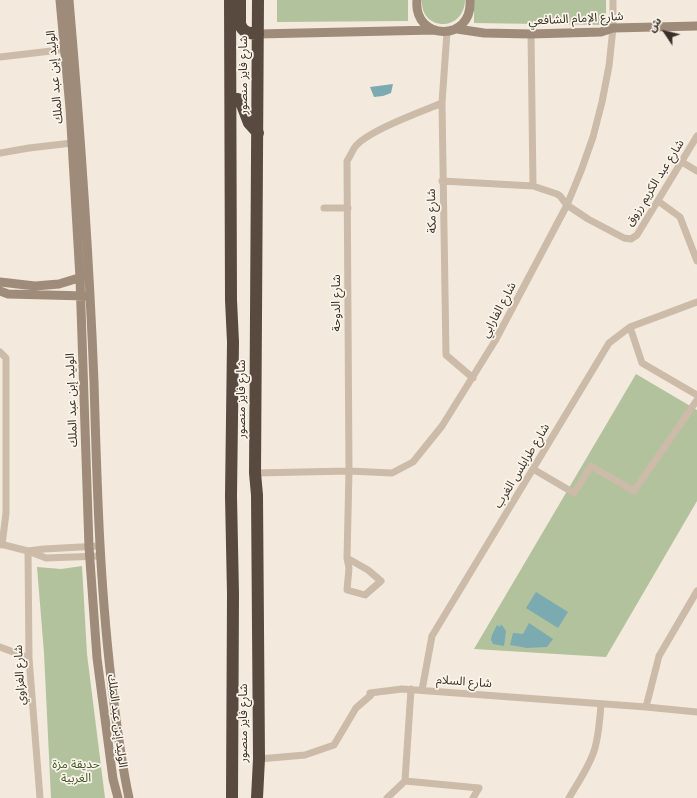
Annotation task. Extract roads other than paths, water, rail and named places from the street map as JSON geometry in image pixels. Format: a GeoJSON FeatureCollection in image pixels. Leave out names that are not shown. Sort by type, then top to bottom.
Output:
{"type":"FeatureCollection","features":[{"type":"Feature","properties":{"kind":"highway","name":"شارع فايز منصور"},"geometry":{"type":"LineString","coordinates":[[230,0],[231,300],[233,342],[231,496],[234,594],[232,798]]}},
{"type":"Feature","properties":{"kind":"highway"},"geometry":{"type":"LineString","coordinates":[[240,0],[241,28],[247,32],[258,34]]}},
{"type":"Feature","properties":{"kind":"highway","name":"شارع فايز منصور"},"geometry":{"type":"LineString","coordinates":[[257,798],[257,495],[255,473],[258,0]]}},
{"type":"Feature","properties":{"kind":"highway"},"geometry":{"type":"LineString","coordinates":[[230,102],[234,99],[241,101],[249,122],[258,133]]}},
{"type":"Feature","properties":{"kind":"main road","name":"الوليد إبن عبد الملك"},"geometry":{"type":"LineString","coordinates":[[60,0],[69,48],[84,277],[80,296],[89,547],[97,658],[113,779],[118,798]]}},
{"type":"Feature","properties":{"kind":"main road","name":"الوليد إبن عبد الملك"},"geometry":{"type":"LineString","coordinates":[[69,0],[72,143],[84,277],[90,296],[99,546],[108,659],[122,769],[129,798]]}},
{"type":"Feature","properties":{"kind":"main road"},"geometry":{"type":"LineString","coordinates":[[417,0],[416,7],[419,17],[425,25],[434,30]]}},
{"type":"Feature","properties":{"kind":"main road"},"geometry":{"type":"LineString","coordinates":[[258,34],[434,30],[447,32],[457,29],[464,23],[468,16],[470,0]]}},
{"type":"Feature","properties":{"kind":"main road","name":"شارع الإمام الشافعي"},"geometry":{"type":"LineString","coordinates":[[457,29],[484,33],[531,34],[601,32],[613,28],[697,26]]}},
{"type":"Feature","properties":{"kind":"main road"},"geometry":{"type":"LineString","coordinates":[[0,282],[35,286],[59,284],[84,277]]}},
{"type":"Feature","properties":{"kind":"main road"},"geometry":{"type":"LineString","coordinates":[[0,291],[8,294],[90,296]]}},
{"type":"Feature","properties":{"kind":"street","name":"شارع الفارابي"},"geometry":{"type":"LineString","coordinates":[[255,473],[392,473],[413,462],[442,426],[495,341],[567,204],[584,164],[602,102],[609,66],[613,28],[613,0]]}},
{"type":"Feature","properties":{"kind":"street","name":"شارع مكة"},"geometry":{"type":"LineString","coordinates":[[447,32],[442,103],[442,181],[446,355],[473,378]]}},
{"type":"Feature","properties":{"kind":"street"},"geometry":{"type":"LineString","coordinates":[[531,34],[533,186]]}},
{"type":"Feature","properties":{"kind":"street"},"geometry":{"type":"LineString","coordinates":[[0,57],[69,48]]}},
{"type":"Feature","properties":{"kind":"street","name":"شارع الدوحة"},"geometry":{"type":"LineString","coordinates":[[347,558],[368,570],[382,581],[365,595],[347,590],[349,568],[347,558],[349,472],[347,161],[355,147],[367,137],[442,103]]}},
{"type":"Feature","properties":{"kind":"street","name":"شارع عبد الكريم رزوق"},"geometry":{"type":"LineString","coordinates":[[567,204],[588,219],[624,238],[631,239],[637,235],[697,136]]}},
{"type":"Feature","properties":{"kind":"street"},"geometry":{"type":"LineString","coordinates":[[0,153],[72,143]]}},
{"type":"Feature","properties":{"kind":"street"},"geometry":{"type":"LineString","coordinates":[[682,162],[697,171]]}},
{"type":"Feature","properties":{"kind":"street"},"geometry":{"type":"LineString","coordinates":[[442,181],[533,186],[560,196],[567,204]]}},
{"type":"Feature","properties":{"kind":"street"},"geometry":{"type":"LineString","coordinates":[[658,201],[680,217],[697,261]]}},
{"type":"Feature","properties":{"kind":"street"},"geometry":{"type":"LineString","coordinates":[[324,208],[348,208]]}},
{"type":"Feature","properties":{"kind":"street","name":"شارع طرابلس الغرب"},"geometry":{"type":"LineString","coordinates":[[422,690],[432,636],[609,343],[630,327],[697,302]]}},
{"type":"Feature","properties":{"kind":"street"},"geometry":{"type":"LineString","coordinates":[[630,327],[642,363],[697,395]]}},
{"type":"Feature","properties":{"kind":"street"},"geometry":{"type":"LineString","coordinates":[[0,352],[6,358],[6,514],[1,544],[28,551],[46,558],[100,556]]}},
{"type":"Feature","properties":{"kind":"street"},"geometry":{"type":"LineString","coordinates":[[533,469],[574,493],[592,466],[634,491],[697,400]]}},
{"type":"Feature","properties":{"kind":"street"},"geometry":{"type":"LineString","coordinates":[[28,551],[99,546]]}},
{"type":"Feature","properties":{"kind":"street","name":"شارع الغزاوي"},"geometry":{"type":"LineString","coordinates":[[28,551],[30,658],[40,798]]}},
{"type":"Feature","properties":{"kind":"street"},"geometry":{"type":"LineString","coordinates":[[646,707],[659,656],[697,592]]}},
{"type":"Feature","properties":{"kind":"street"},"geometry":{"type":"LineString","coordinates":[[0,647],[30,658]]}},
{"type":"Feature","properties":{"kind":"street","name":"شارع السلام"},"geometry":{"type":"LineString","coordinates":[[258,759],[305,756],[334,745],[356,708],[371,695],[370,693],[402,689],[697,712]]}},
{"type":"Feature","properties":{"kind":"street"},"geometry":{"type":"LineString","coordinates":[[406,781],[411,689]]}},
{"type":"Feature","properties":{"kind":"street"},"geometry":{"type":"LineString","coordinates":[[569,798],[586,768],[594,749],[599,728],[601,704]]}},
{"type":"Feature","properties":{"kind":"street"},"geometry":{"type":"LineString","coordinates":[[386,798],[406,781],[479,788],[473,798]]}},
{"type":"Feature","properties":{"kind":"water"},"geometry":{"type":"Polygon","coordinates":[[[393,84],[391,93],[383,96],[374,97],[370,87],[393,84]]]}},
{"type":"Feature","properties":{"kind":"water"},"geometry":{"type":"Polygon","coordinates":[[[536,592],[568,612],[558,628],[526,608],[536,592]]]}},
{"type":"Feature","properties":{"kind":"water"},"geometry":{"type":"Polygon","coordinates":[[[529,623],[553,639],[547,647],[527,648],[510,645],[513,633],[523,634],[529,623]]]}},
{"type":"Feature","properties":{"kind":"water"},"geometry":{"type":"Polygon","coordinates":[[[501,624],[506,631],[504,646],[493,644],[491,640],[497,625],[500,627],[501,624]]]}},
{"type":"Feature","properties":{"kind":"park label","name":"حديقة مزة الغربية"},"geometry":{"type":"Point","coordinates":[76,772]}}]}
